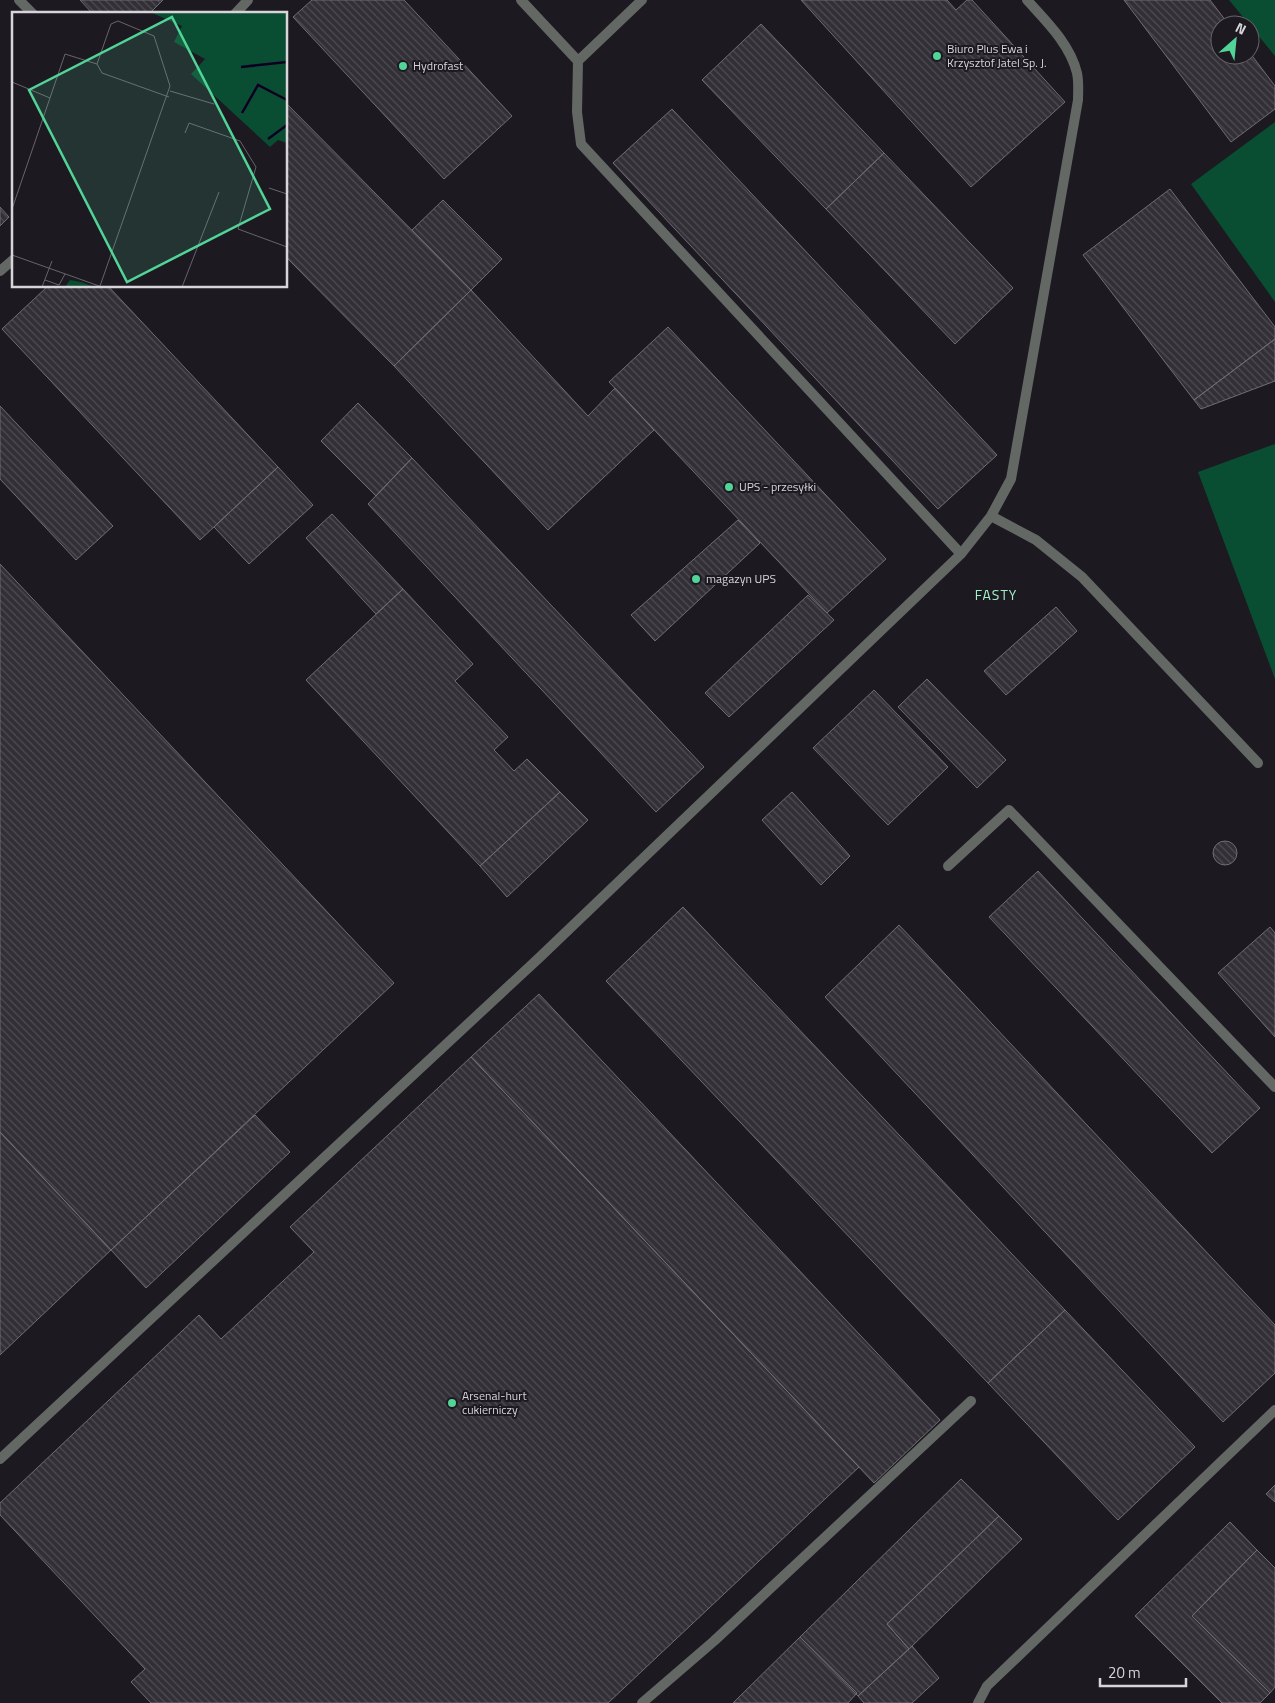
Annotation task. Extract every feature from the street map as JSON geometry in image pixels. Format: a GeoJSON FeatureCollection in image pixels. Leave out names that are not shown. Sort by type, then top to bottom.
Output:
{"type":"FeatureCollection","features":[{"type":"Feature","properties":{"kind":"lane"},"geometry":{"type":"LineString","coordinates":[[19,0],[31,12]]}},
{"type":"Feature","properties":{"kind":"lane"},"geometry":{"type":"LineString","coordinates":[[237,12],[248,0]]}},
{"type":"Feature","properties":{"kind":"lane"},"geometry":{"type":"LineString","coordinates":[[521,0],[578,61]]}},
{"type":"Feature","properties":{"kind":"lane"},"geometry":{"type":"LineString","coordinates":[[642,0],[578,61],[576,112],[581,144],[960,554]]}},
{"type":"Feature","properties":{"kind":"lane"},"geometry":{"type":"LineString","coordinates":[[0,1459],[540,957],[960,554],[991,516],[1011,479],[1078,100],[1077,74],[1071,57],[1054,29],[1027,0]]}},
{"type":"Feature","properties":{"kind":"lane"},"geometry":{"type":"LineString","coordinates":[[0,271],[12,261]]}},
{"type":"Feature","properties":{"kind":"lane"},"geometry":{"type":"LineString","coordinates":[[991,516],[1036,540],[1082,577],[1258,763]]}},
{"type":"Feature","properties":{"kind":"lane"},"geometry":{"type":"LineString","coordinates":[[948,866],[1010,810],[1275,1087]]}},
{"type":"Feature","properties":{"kind":"lane"},"geometry":{"type":"LineString","coordinates":[[642,1703],[714,1641],[971,1401]]}},
{"type":"Feature","properties":{"kind":"lane"},"geometry":{"type":"LineString","coordinates":[[978,1703],[988,1686],[1275,1410]]}},
{"type":"Feature","properties":{"kind":"green space"},"geometry":{"type":"Polygon","coordinates":[[[1229,0],[1275,0],[1275,56],[1260,38],[1260,15],[1241,15],[1229,0]]]}},
{"type":"Feature","properties":{"kind":"green space"},"geometry":{"type":"Polygon","coordinates":[[[1275,122],[1275,302],[1191,184],[1275,122]]]}},
{"type":"Feature","properties":{"kind":"green space"},"geometry":{"type":"Polygon","coordinates":[[[1275,444],[1275,679],[1198,472],[1275,444]]]}},
{"type":"Feature","properties":{"kind":"building"},"geometry":{"type":"Polygon","coordinates":[[[80,0],[163,0],[151,12],[91,12],[80,0]]]}},
{"type":"Feature","properties":{"kind":"building","name":"Hydrofast"},"geometry":{"type":"Polygon","coordinates":[[[312,0],[404,0],[512,116],[444,179],[293,17],[312,0]]]}},
{"type":"Feature","properties":{"kind":"building","name":"Biuro Plus Ewa i Krzysztof Jatel Sp. J."},"geometry":{"type":"Polygon","coordinates":[[[801,0],[947,0],[956,10],[967,0],[972,0],[1065,102],[971,187],[801,0]]]}},
{"type":"Feature","properties":{"kind":"building"},"geometry":{"type":"Polygon","coordinates":[[[1124,0],[1210,0],[1221,15],[1210,15],[1210,65],[1259,65],[1275,86],[1275,109],[1231,142],[1124,0]]]}},
{"type":"Feature","properties":{"kind":"building"},"geometry":{"type":"Polygon","coordinates":[[[761,24],[884,153],[826,209],[702,80],[761,24]]]}},
{"type":"Feature","properties":{"kind":"building"},"geometry":{"type":"Polygon","coordinates":[[[288,105],[471,290],[394,366],[288,259],[288,105]]]}},
{"type":"Feature","properties":{"kind":"building"},"geometry":{"type":"Polygon","coordinates":[[[672,109],[997,455],[938,509],[613,163],[672,109]]]}},
{"type":"Feature","properties":{"kind":"building"},"geometry":{"type":"Polygon","coordinates":[[[884,153],[1013,288],[955,344],[826,209],[884,153]]]}},
{"type":"Feature","properties":{"kind":"building"},"geometry":{"type":"Polygon","coordinates":[[[1170,189],[1275,327],[1275,339],[1194,400],[1083,255],[1170,189]]]}},
{"type":"Feature","properties":{"kind":"building"},"geometry":{"type":"Polygon","coordinates":[[[443,200],[502,259],[471,290],[412,230],[443,200]]]}},
{"type":"Feature","properties":{"kind":"building"},"geometry":{"type":"Polygon","coordinates":[[[0,207],[9,217],[0,226],[0,207]]]}},
{"type":"Feature","properties":{"kind":"building"},"geometry":{"type":"Polygon","coordinates":[[[46,288],[110,288],[278,467],[200,540],[2,329],[46,288]]]}},
{"type":"Feature","properties":{"kind":"building"},"geometry":{"type":"Polygon","coordinates":[[[471,290],[588,416],[615,388],[654,430],[548,530],[394,366],[471,290]]]}},
{"type":"Feature","properties":{"kind":"building"},"geometry":{"type":"Polygon","coordinates":[[[668,327],[886,559],[827,613],[609,382],[668,327]]]}},
{"type":"Feature","properties":{"kind":"building"},"geometry":{"type":"Polygon","coordinates":[[[1275,339],[1275,381],[1201,409],[1194,400],[1275,339]]]}},
{"type":"Feature","properties":{"kind":"building"},"geometry":{"type":"Polygon","coordinates":[[[358,403],[412,458],[376,496],[321,441],[358,403]]]}},
{"type":"Feature","properties":{"kind":"building"},"geometry":{"type":"Polygon","coordinates":[[[0,406],[113,526],[76,560],[0,479],[0,406]]]}},
{"type":"Feature","properties":{"kind":"building"},"geometry":{"type":"Polygon","coordinates":[[[412,458],[704,767],[656,812],[368,504],[412,458]]]}},
{"type":"Feature","properties":{"kind":"building"},"geometry":{"type":"Polygon","coordinates":[[[278,467],[313,505],[249,564],[214,527],[278,467]]]}},
{"type":"Feature","properties":{"kind":"building"},"geometry":{"type":"Polygon","coordinates":[[[332,514],[403,589],[376,614],[306,538],[332,514]]]}},
{"type":"Feature","properties":{"kind":"building","name":"magazyn UPS"},"geometry":{"type":"Polygon","coordinates":[[[738,520],[760,543],[655,641],[631,615],[738,520]]]}},
{"type":"Feature","properties":{"kind":"building"},"geometry":{"type":"Polygon","coordinates":[[[0,564],[394,983],[111,1250],[0,1132],[0,564]]]}},
{"type":"Feature","properties":{"kind":"building"},"geometry":{"type":"Polygon","coordinates":[[[403,589],[473,664],[455,681],[508,737],[494,750],[514,771],[527,759],[560,792],[480,866],[306,680],[403,589]]]}},
{"type":"Feature","properties":{"kind":"building"},"geometry":{"type":"Polygon","coordinates":[[[808,595],[834,620],[729,717],[705,693],[808,595]]]}},
{"type":"Feature","properties":{"kind":"building"},"geometry":{"type":"Polygon","coordinates":[[[1056,607],[1077,631],[1006,695],[984,671],[1056,607]]]}},
{"type":"Feature","properties":{"kind":"building"},"geometry":{"type":"Polygon","coordinates":[[[927,679],[1006,760],[977,788],[898,707],[927,679]]]}},
{"type":"Feature","properties":{"kind":"building"},"geometry":{"type":"Polygon","coordinates":[[[874,690],[948,767],[888,825],[813,748],[874,690]]]}},
{"type":"Feature","properties":{"kind":"building"},"geometry":{"type":"Polygon","coordinates":[[[560,792],[588,820],[507,897],[480,866],[560,792]]]}},
{"type":"Feature","properties":{"kind":"building"},"geometry":{"type":"Polygon","coordinates":[[[792,792],[850,856],[821,885],[762,820],[792,792]]]}},
{"type":"Feature","properties":{"kind":"building"},"geometry":{"type":"Polygon","coordinates":[[[1225,841],[1234,844],[1237,853],[1234,862],[1225,865],[1216,862],[1213,853],[1216,844],[1225,841]]]}},
{"type":"Feature","properties":{"kind":"building"},"geometry":{"type":"Polygon","coordinates":[[[1038,871],[1260,1108],[1212,1153],[989,917],[1038,871]]]}},
{"type":"Feature","properties":{"kind":"building"},"geometry":{"type":"Polygon","coordinates":[[[683,907],[1065,1310],[988,1383],[606,981],[683,907]]]}},
{"type":"Feature","properties":{"kind":"building"},"geometry":{"type":"Polygon","coordinates":[[[899,925],[1275,1325],[1275,1373],[1223,1422],[825,997],[899,925]]]}},
{"type":"Feature","properties":{"kind":"building"},"geometry":{"type":"Polygon","coordinates":[[[1270,927],[1275,933],[1275,1037],[1218,973],[1270,927]]]}},
{"type":"Feature","properties":{"kind":"building"},"geometry":{"type":"Polygon","coordinates":[[[539,994],[940,1420],[874,1483],[471,1057],[539,994]]]}},
{"type":"Feature","properties":{"kind":"building","name":"Arsenal-hurt cukierniczy"},"geometry":{"type":"Polygon","coordinates":[[[471,1057],[859,1467],[608,1703],[151,1703],[131,1682],[145,1669],[0,1515],[0,1503],[199,1315],[221,1339],[314,1252],[290,1227],[471,1057]]]}},
{"type":"Feature","properties":{"kind":"building"},"geometry":{"type":"Polygon","coordinates":[[[255,1115],[290,1152],[146,1288],[111,1250],[255,1115]]]}},
{"type":"Feature","properties":{"kind":"building"},"geometry":{"type":"Polygon","coordinates":[[[0,1132],[111,1250],[0,1355],[0,1132]]]}},
{"type":"Feature","properties":{"kind":"building"},"geometry":{"type":"Polygon","coordinates":[[[1065,1310],[1195,1447],[1118,1520],[988,1383],[1065,1310]]]}},
{"type":"Feature","properties":{"kind":"building"},"geometry":{"type":"Polygon","coordinates":[[[961,1479],[999,1516],[887,1624],[909,1649],[858,1696],[800,1637],[961,1479]]]}},
{"type":"Feature","properties":{"kind":"building"},"geometry":{"type":"Polygon","coordinates":[[[1275,1485],[1275,1502],[1266,1494],[1275,1485]]]}},
{"type":"Feature","properties":{"kind":"building"},"geometry":{"type":"Polygon","coordinates":[[[999,1516],[1022,1539],[909,1649],[887,1624],[999,1516]]]}},
{"type":"Feature","properties":{"kind":"building"},"geometry":{"type":"Polygon","coordinates":[[[1230,1522],[1257,1550],[1192,1616],[1270,1693],[1260,1703],[1222,1703],[1135,1616],[1230,1522]]]}},
{"type":"Feature","properties":{"kind":"building"},"geometry":{"type":"Polygon","coordinates":[[[1257,1550],[1275,1568],[1275,1687],[1270,1693],[1192,1616],[1257,1550]]]}},
{"type":"Feature","properties":{"kind":"building"},"geometry":{"type":"Polygon","coordinates":[[[800,1637],[857,1693],[848,1703],[733,1703],[800,1637]]]}},
{"type":"Feature","properties":{"kind":"building"},"geometry":{"type":"Polygon","coordinates":[[[912,1646],[939,1678],[912,1703],[864,1703],[858,1696],[912,1646]]]}},
{"type":"Feature","properties":{"kind":"place","name":"Biuro Plus Ewa i Krzysztof Jatel Sp. J."},"geometry":{"type":"Point","coordinates":[937,56]}},
{"type":"Feature","properties":{"kind":"place","name":"Hydrofast"},"geometry":{"type":"Point","coordinates":[403,66]}},
{"type":"Feature","properties":{"kind":"place","name":"UPS - przesyłki"},"geometry":{"type":"Point","coordinates":[729,487]}},
{"type":"Feature","properties":{"kind":"place","name":"magazyn UPS"},"geometry":{"type":"Point","coordinates":[696,579]}},
{"type":"Feature","properties":{"kind":"place","name":"Arsenal-hurt cukierniczy"},"geometry":{"type":"Point","coordinates":[452,1403]}},
{"type":"Feature","properties":{"kind":"district","name":"FASTY"},"geometry":{"type":"Point","coordinates":[996,595]}}]}
